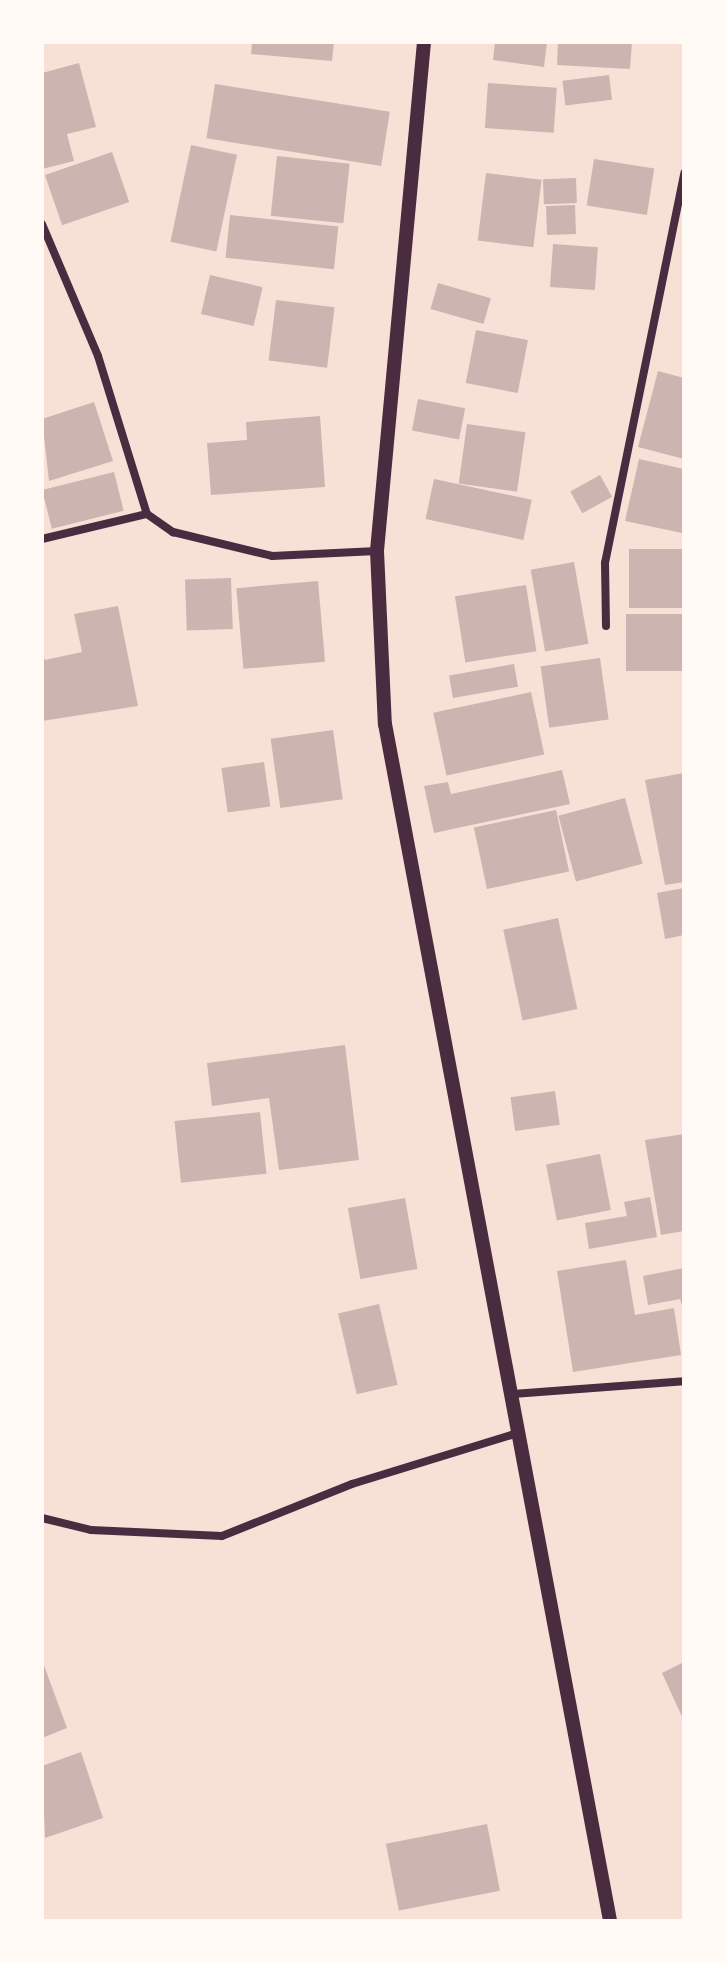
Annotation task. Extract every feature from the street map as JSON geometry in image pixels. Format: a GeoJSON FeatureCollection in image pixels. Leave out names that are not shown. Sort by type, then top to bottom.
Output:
{"type":"FeatureCollection","features":[{"type":"Feature","properties":{"kind":"street"},"geometry":{"type":"LineString","coordinates":[[424,42],[377,551],[385,724],[610,1921]]}},
{"type":"Feature","properties":{"kind":"street"},"geometry":{"type":"LineString","coordinates":[[606,626],[605,563],[684,173]]}},
{"type":"Feature","properties":{"kind":"street"},"geometry":{"type":"LineString","coordinates":[[42,224],[98,356],[147,514],[173,532],[272,556],[377,551]]}},
{"type":"Feature","properties":{"kind":"street"},"geometry":{"type":"LineString","coordinates":[[42,539],[147,514]]}},
{"type":"Feature","properties":{"kind":"street"},"geometry":{"type":"LineString","coordinates":[[513,1394],[684,1381]]}},
{"type":"Feature","properties":{"kind":"street"},"geometry":{"type":"LineString","coordinates":[[42,1518],[91,1530],[222,1536],[352,1484],[518,1433]]}},
{"type":"Feature","properties":{"kind":"building"},"geometry":{"type":"Polygon","coordinates":[[[252,42],[334,42],[332,61],[251,54],[252,42]]]}},
{"type":"Feature","properties":{"kind":"building"},"geometry":{"type":"Polygon","coordinates":[[[495,42],[547,42],[544,67],[493,60],[495,42]]]}},
{"type":"Feature","properties":{"kind":"building"},"geometry":{"type":"Polygon","coordinates":[[[558,42],[632,42],[630,69],[557,65],[558,42]]]}},
{"type":"Feature","properties":{"kind":"building"},"geometry":{"type":"Polygon","coordinates":[[[79,63],[96,127],[67,134],[74,161],[42,169],[42,73],[79,63]]]}},
{"type":"Feature","properties":{"kind":"building"},"geometry":{"type":"Polygon","coordinates":[[[609,75],[612,100],[565,106],[562,81],[609,75]]]}},
{"type":"Feature","properties":{"kind":"building"},"geometry":{"type":"Polygon","coordinates":[[[488,83],[557,88],[554,133],[485,128],[488,83]]]}},
{"type":"Feature","properties":{"kind":"building"},"geometry":{"type":"Polygon","coordinates":[[[215,84],[390,112],[381,166],[206,138],[215,84]]]}},
{"type":"Feature","properties":{"kind":"building"},"geometry":{"type":"Polygon","coordinates":[[[191,145],[237,155],[216,252],[170,242],[191,145]]]}},
{"type":"Feature","properties":{"kind":"building"},"geometry":{"type":"Polygon","coordinates":[[[112,152],[129,202],[62,225],[45,175],[112,152]]]}},
{"type":"Feature","properties":{"kind":"building"},"geometry":{"type":"Polygon","coordinates":[[[277,156],[350,164],[343,223],[271,216],[277,156]]]}},
{"type":"Feature","properties":{"kind":"building"},"geometry":{"type":"Polygon","coordinates":[[[594,159],[654,169],[647,215],[587,205],[594,159]]]}},
{"type":"Feature","properties":{"kind":"building"},"geometry":{"type":"Polygon","coordinates":[[[486,173],[542,180],[533,247],[478,240],[486,173]]]}},
{"type":"Feature","properties":{"kind":"building"},"geometry":{"type":"Polygon","coordinates":[[[576,178],[577,203],[544,204],[543,179],[576,178]]]}},
{"type":"Feature","properties":{"kind":"building"},"geometry":{"type":"Polygon","coordinates":[[[575,205],[576,234],[547,235],[546,206],[575,205]]]}},
{"type":"Feature","properties":{"kind":"building"},"geometry":{"type":"Polygon","coordinates":[[[230,215],[338,226],[334,269],[226,258],[230,215]]]}},
{"type":"Feature","properties":{"kind":"building"},"geometry":{"type":"Polygon","coordinates":[[[553,244],[598,247],[595,290],[550,287],[553,244]]]}},
{"type":"Feature","properties":{"kind":"building"},"geometry":{"type":"Polygon","coordinates":[[[210,275],[263,287],[254,326],[201,314],[210,275]]]}},
{"type":"Feature","properties":{"kind":"building"},"geometry":{"type":"Polygon","coordinates":[[[438,283],[491,298],[483,324],[431,309],[438,283]]]}},
{"type":"Feature","properties":{"kind":"building"},"geometry":{"type":"Polygon","coordinates":[[[276,300],[335,307],[327,368],[269,361],[276,300]]]}},
{"type":"Feature","properties":{"kind":"building"},"geometry":{"type":"Polygon","coordinates":[[[476,330],[528,340],[518,393],[466,383],[476,330]]]}},
{"type":"Feature","properties":{"kind":"building"},"geometry":{"type":"Polygon","coordinates":[[[658,371],[684,378],[684,459],[638,447],[658,371]]]}},
{"type":"Feature","properties":{"kind":"building"},"geometry":{"type":"Polygon","coordinates":[[[418,399],[465,408],[459,440],[412,430],[418,399]]]}},
{"type":"Feature","properties":{"kind":"building"},"geometry":{"type":"Polygon","coordinates":[[[94,402],[113,461],[49,481],[42,419],[94,402]]]}},
{"type":"Feature","properties":{"kind":"building"},"geometry":{"type":"Polygon","coordinates":[[[320,416],[325,487],[211,495],[207,443],[247,440],[246,422],[320,416]]]}},
{"type":"Feature","properties":{"kind":"building"},"geometry":{"type":"Polygon","coordinates":[[[467,424],[525,432],[517,492],[459,483],[467,424]]]}},
{"type":"Feature","properties":{"kind":"building"},"geometry":{"type":"Polygon","coordinates":[[[639,459],[684,469],[682,533],[625,521],[639,459]]]}},
{"type":"Feature","properties":{"kind":"building"},"geometry":{"type":"Polygon","coordinates":[[[114,472],[124,511],[52,529],[42,490],[114,472]]]}},
{"type":"Feature","properties":{"kind":"building"},"geometry":{"type":"Polygon","coordinates":[[[600,475],[612,497],[582,513],[570,491],[600,475]]]}},
{"type":"Feature","properties":{"kind":"building"},"geometry":{"type":"Polygon","coordinates":[[[434,479],[532,500],[523,540],[425,519],[434,479]]]}},
{"type":"Feature","properties":{"kind":"building"},"geometry":{"type":"Polygon","coordinates":[[[629,549],[684,549],[684,608],[629,608],[629,549]]]}},
{"type":"Feature","properties":{"kind":"building"},"geometry":{"type":"Polygon","coordinates":[[[574,562],[588,644],[545,651],[531,570],[574,562]]]}},
{"type":"Feature","properties":{"kind":"building"},"geometry":{"type":"Polygon","coordinates":[[[231,578],[233,629],[187,631],[185,580],[231,578]]]}},
{"type":"Feature","properties":{"kind":"building"},"geometry":{"type":"Polygon","coordinates":[[[318,581],[325,662],[243,669],[236,588],[318,581]]]}},
{"type":"Feature","properties":{"kind":"building"},"geometry":{"type":"Polygon","coordinates":[[[526,585],[536,651],[465,662],[455,596],[526,585]]]}},
{"type":"Feature","properties":{"kind":"building"},"geometry":{"type":"Polygon","coordinates":[[[118,606],[138,706],[42,721],[42,652],[45,660],[82,652],[74,614],[118,606]]]}},
{"type":"Feature","properties":{"kind":"building"},"geometry":{"type":"Polygon","coordinates":[[[626,614],[684,614],[684,671],[626,671],[626,614]]]}},
{"type":"Feature","properties":{"kind":"building"},"geometry":{"type":"Polygon","coordinates":[[[600,658],[609,719],[549,728],[541,666],[600,658]]]}},
{"type":"Feature","properties":{"kind":"building"},"geometry":{"type":"Polygon","coordinates":[[[514,664],[518,687],[453,698],[449,675],[514,664]]]}},
{"type":"Feature","properties":{"kind":"building"},"geometry":{"type":"Polygon","coordinates":[[[531,692],[544,755],[446,775],[433,713],[531,692]]]}},
{"type":"Feature","properties":{"kind":"building"},"geometry":{"type":"Polygon","coordinates":[[[333,730],[343,799],[280,808],[271,739],[333,730]]]}},
{"type":"Feature","properties":{"kind":"building"},"geometry":{"type":"Polygon","coordinates":[[[264,762],[270,807],[228,813],[221,768],[264,762]]]}},
{"type":"Feature","properties":{"kind":"building"},"geometry":{"type":"Polygon","coordinates":[[[562,770],[570,804],[434,833],[424,786],[448,782],[451,794],[562,770]]]}},
{"type":"Feature","properties":{"kind":"building"},"geometry":{"type":"Polygon","coordinates":[[[684,773],[684,882],[665,885],[645,780],[684,773]]]}},
{"type":"Feature","properties":{"kind":"building"},"geometry":{"type":"Polygon","coordinates":[[[625,798],[643,864],[576,882],[558,816],[625,798]]]}},
{"type":"Feature","properties":{"kind":"building"},"geometry":{"type":"Polygon","coordinates":[[[556,810],[569,872],[487,889],[474,827],[556,810]]]}},
{"type":"Feature","properties":{"kind":"building"},"geometry":{"type":"Polygon","coordinates":[[[684,888],[684,935],[665,939],[657,893],[684,888]]]}},
{"type":"Feature","properties":{"kind":"building"},"geometry":{"type":"Polygon","coordinates":[[[558,918],[577,1009],[523,1021],[503,930],[558,918]]]}},
{"type":"Feature","properties":{"kind":"building"},"geometry":{"type":"Polygon","coordinates":[[[345,1045],[359,1160],[279,1170],[269,1098],[212,1106],[207,1063],[345,1045]]]}},
{"type":"Feature","properties":{"kind":"building"},"geometry":{"type":"Polygon","coordinates":[[[555,1091],[560,1125],[515,1131],[510,1097],[555,1091]]]}},
{"type":"Feature","properties":{"kind":"building"},"geometry":{"type":"Polygon","coordinates":[[[260,1112],[266,1174],[181,1183],[174,1121],[260,1112]]]}},
{"type":"Feature","properties":{"kind":"building"},"geometry":{"type":"Polygon","coordinates":[[[684,1134],[684,1231],[661,1235],[645,1140],[684,1134]]]}},
{"type":"Feature","properties":{"kind":"building"},"geometry":{"type":"Polygon","coordinates":[[[600,1154],[611,1210],[557,1220],[546,1164],[600,1154]]]}},
{"type":"Feature","properties":{"kind":"building"},"geometry":{"type":"Polygon","coordinates":[[[650,1197],[657,1237],[589,1249],[585,1223],[627,1216],[624,1202],[650,1197]]]}},
{"type":"Feature","properties":{"kind":"building"},"geometry":{"type":"Polygon","coordinates":[[[405,1198],[418,1269],[360,1279],[348,1208],[405,1198]]]}},
{"type":"Feature","properties":{"kind":"building"},"geometry":{"type":"Polygon","coordinates":[[[626,1260],[635,1315],[674,1308],[681,1355],[573,1372],[557,1271],[626,1260]]]}},
{"type":"Feature","properties":{"kind":"building"},"geometry":{"type":"Polygon","coordinates":[[[684,1268],[684,1312],[680,1299],[648,1305],[643,1276],[684,1268]]]}},
{"type":"Feature","properties":{"kind":"building"},"geometry":{"type":"Polygon","coordinates":[[[379,1304],[398,1385],[357,1394],[338,1313],[379,1304]]]}},
{"type":"Feature","properties":{"kind":"building"},"geometry":{"type":"Polygon","coordinates":[[[42,1660],[67,1728],[42,1738],[42,1660]]]}},
{"type":"Feature","properties":{"kind":"building"},"geometry":{"type":"Polygon","coordinates":[[[684,1662],[684,1721],[662,1673],[684,1662]]]}},
{"type":"Feature","properties":{"kind":"building"},"geometry":{"type":"Polygon","coordinates":[[[81,1752],[103,1818],[45,1838],[42,1766],[81,1752]]]}},
{"type":"Feature","properties":{"kind":"building"},"geometry":{"type":"Polygon","coordinates":[[[487,1824],[500,1891],[399,1910],[386,1844],[487,1824]]]}}]}
